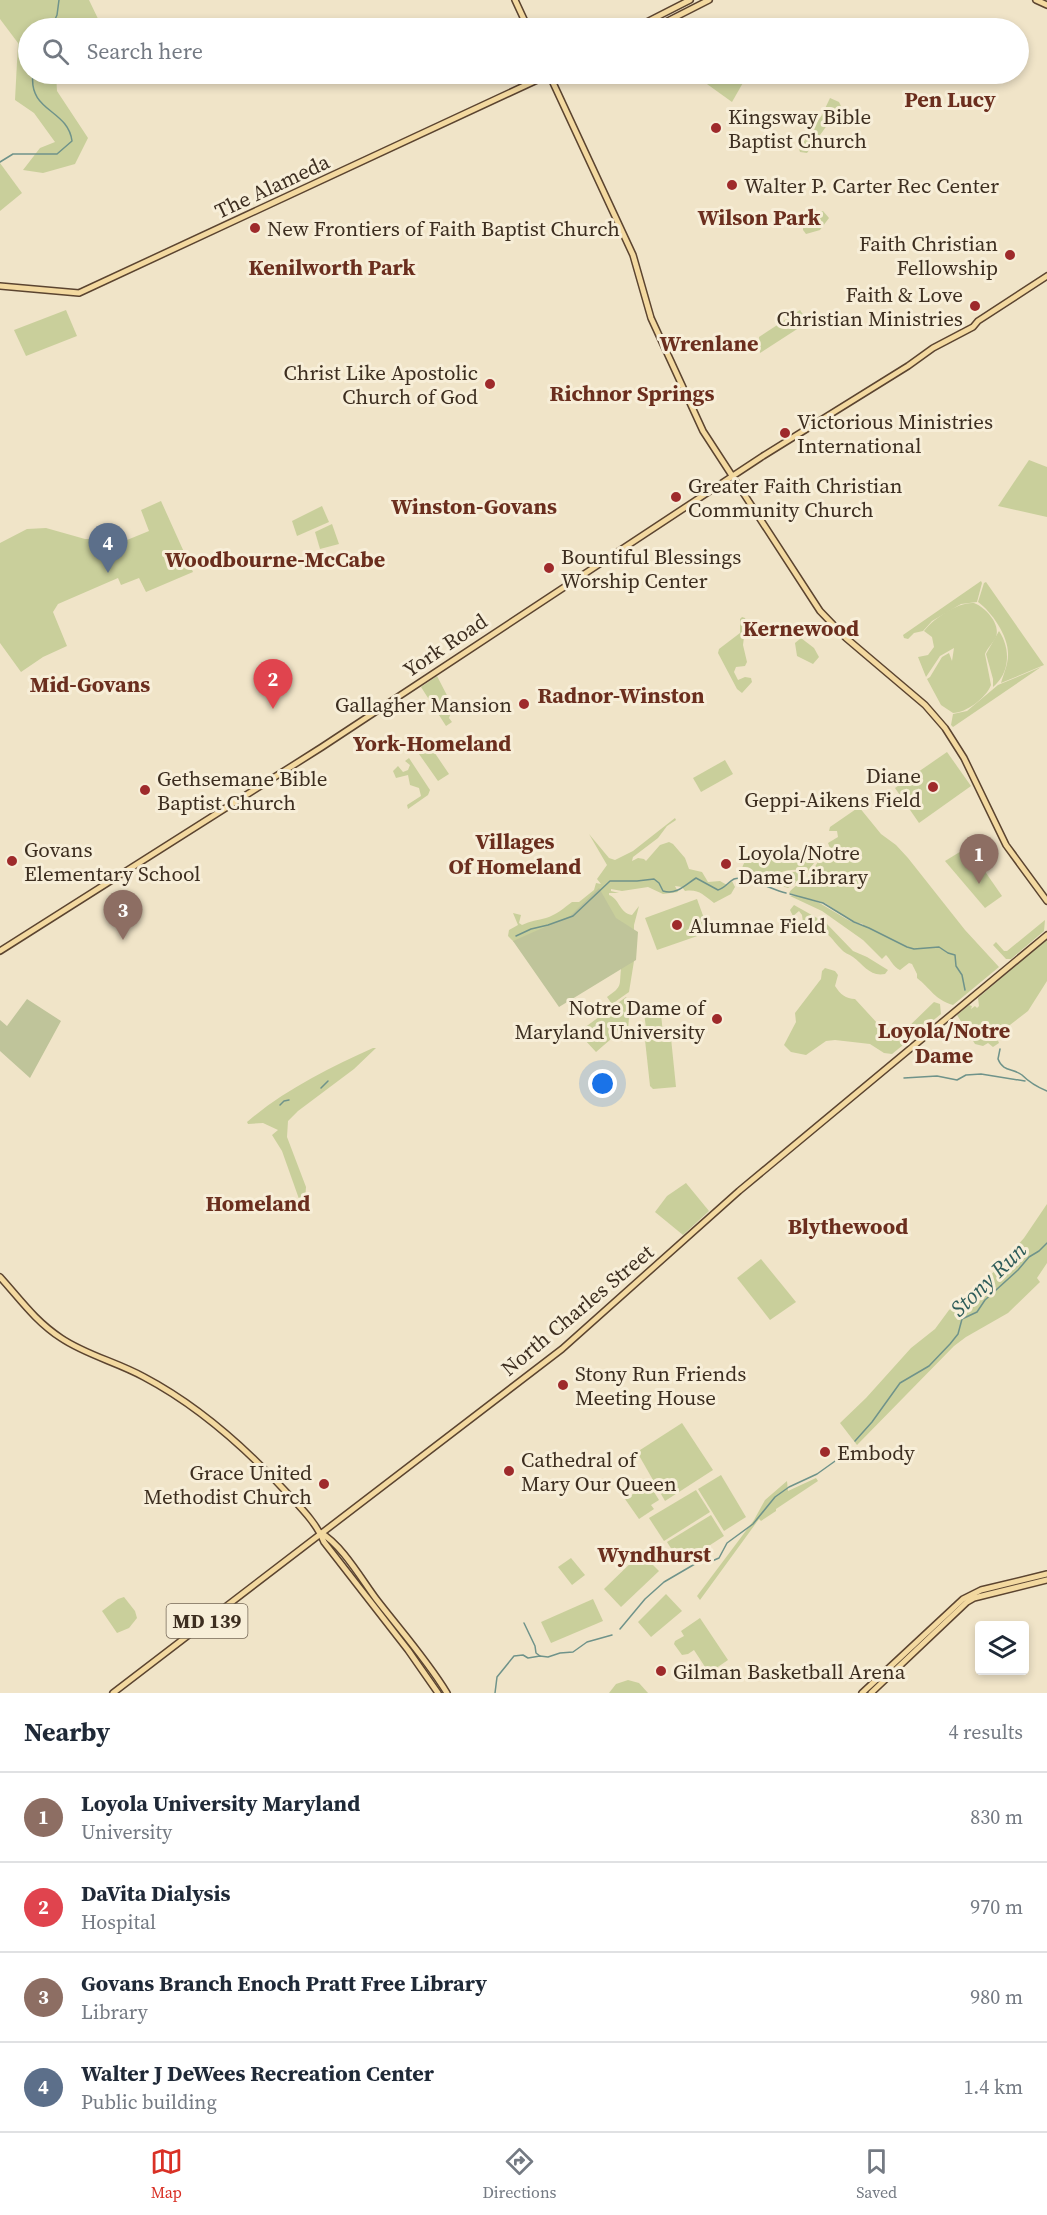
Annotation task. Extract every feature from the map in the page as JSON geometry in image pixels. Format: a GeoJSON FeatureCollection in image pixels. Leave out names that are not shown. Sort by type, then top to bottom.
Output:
{"type":"FeatureCollection","features":[{"type":"Feature","properties":{"kind":"main road"},"geometry":{"type":"LineString","coordinates":[[515,0],[523,18]]}},
{"type":"Feature","properties":{"kind":"main road"},"geometry":{"type":"LineString","coordinates":[[655,18],[690,0]]}},
{"type":"Feature","properties":{"kind":"main road"},"geometry":{"type":"LineString","coordinates":[[674,18],[709,0]]}},
{"type":"Feature","properties":{"kind":"main road"},"geometry":{"type":"LineString","coordinates":[[1036,0],[1047,5]]}},
{"type":"Feature","properties":{"kind":"main road","name":"The Alameda"},"geometry":{"type":"LineString","coordinates":[[0,286],[80,293],[528,84]]}},
{"type":"Feature","properties":{"kind":"main road"},"geometry":{"type":"LineString","coordinates":[[554,84],[633,255],[651,318],[703,431],[823,615],[846,638],[925,705],[945,728],[964,758],[1001,837],[1047,901]]}},
{"type":"Feature","properties":{"kind":"main road","name":"York Road"},"geometry":{"type":"LineString","coordinates":[[0,951],[327,744],[732,476],[1047,276]]}},
{"type":"Feature","properties":{"kind":"main road","name":"North Charles Street"},"geometry":{"type":"LineString","coordinates":[[113,1693],[566,1345],[739,1191],[1047,935]]}},
{"type":"Feature","properties":{"kind":"main road"},"geometry":{"type":"LineString","coordinates":[[0,1277],[8,1289]]}},
{"type":"Feature","properties":{"kind":"main road"},"geometry":{"type":"LineString","coordinates":[[0,1283],[60,1338],[147,1378],[209,1420],[264,1469],[297,1503],[321,1533],[324,1542],[408,1650],[438,1693]]}},
{"type":"Feature","properties":{"kind":"main road"},"geometry":{"type":"LineString","coordinates":[[321,1533],[330,1538],[425,1660],[447,1693]]}},
{"type":"Feature","properties":{"kind":"main road"},"geometry":{"type":"LineString","coordinates":[[862,1693],[963,1599],[981,1590],[1047,1574]]}},
{"type":"Feature","properties":{"kind":"main road"},"geometry":{"type":"LineString","coordinates":[[871,1693],[967,1602],[974,1598],[1047,1580]]}},
{"type":"Feature","properties":{"kind":"green space"},"geometry":{"type":"Polygon","coordinates":[[[0,0],[89,0],[98,18],[18,18],[18,43],[0,19],[0,0]]]}},
{"type":"Feature","properties":{"kind":"green space"},"geometry":{"type":"Polygon","coordinates":[[[18,43],[18,84],[57,84],[57,91],[88,138],[75,164],[43,173],[23,170],[40,148],[55,142],[34,113],[15,100],[18,43]]]}},
{"type":"Feature","properties":{"kind":"green space"},"geometry":{"type":"Polygon","coordinates":[[[707,84],[742,84],[732,102],[707,84]]]}},
{"type":"Feature","properties":{"kind":"green space"},"geometry":{"type":"Polygon","coordinates":[[[830,98],[839,102],[841,106],[807,153],[800,152],[799,149],[822,115],[830,98]]]}},
{"type":"Feature","properties":{"kind":"green space"},"geometry":{"type":"Polygon","coordinates":[[[0,163],[22,193],[0,211],[0,163]]]}},
{"type":"Feature","properties":{"kind":"green space"},"geometry":{"type":"Polygon","coordinates":[[[823,211],[829,218],[820,230],[806,234],[803,230],[803,218],[823,211]]]}},
{"type":"Feature","properties":{"kind":"green space"},"geometry":{"type":"Polygon","coordinates":[[[66,310],[77,336],[26,356],[14,330],[66,310]]]}},
{"type":"Feature","properties":{"kind":"green space"},"geometry":{"type":"Polygon","coordinates":[[[800,310],[808,322],[760,353],[759,337],[800,310]]]}},
{"type":"Feature","properties":{"kind":"green space"},"geometry":{"type":"Polygon","coordinates":[[[1029,460],[1047,467],[1047,517],[998,506],[1029,460]]]}},
{"type":"Feature","properties":{"kind":"green space"},"geometry":{"type":"Polygon","coordinates":[[[161,501],[193,572],[146,592],[139,578],[121,585],[118,578],[58,604],[53,612],[67,646],[43,657],[21,672],[0,643],[0,543],[27,529],[46,528],[85,539],[95,539],[102,543],[127,540],[149,531],[141,510],[161,501]]]}},
{"type":"Feature","properties":{"kind":"green space"},"geometry":{"type":"Polygon","coordinates":[[[322,506],[329,522],[297,536],[292,521],[322,506]]]}},
{"type":"Feature","properties":{"kind":"green space"},"geometry":{"type":"Polygon","coordinates":[[[332,524],[339,544],[320,549],[315,532],[332,524]]]}},
{"type":"Feature","properties":{"kind":"green space"},"geometry":{"type":"Polygon","coordinates":[[[981,581],[977,602],[961,604],[932,621],[923,631],[914,633],[908,639],[904,638],[903,635],[981,581]]]}},
{"type":"Feature","properties":{"kind":"green space"},"geometry":{"type":"Polygon","coordinates":[[[986,582],[1044,665],[1001,683],[1008,648],[999,626],[978,602],[986,582]]]}},
{"type":"Feature","properties":{"kind":"green space"},"geometry":{"type":"Polygon","coordinates":[[[974,603],[987,612],[996,627],[996,637],[985,654],[991,685],[985,695],[975,704],[953,713],[941,705],[927,679],[942,657],[949,653],[952,661],[954,648],[940,656],[926,677],[918,657],[928,655],[934,647],[932,637],[924,631],[928,626],[954,608],[974,603]]]}},
{"type":"Feature","properties":{"kind":"green space"},"geometry":{"type":"Polygon","coordinates":[[[742,617],[746,621],[743,645],[747,662],[745,666],[736,667],[734,672],[738,680],[745,677],[751,678],[752,682],[742,693],[737,689],[718,653],[719,649],[740,633],[742,617]]]}},
{"type":"Feature","properties":{"kind":"green space"},"geometry":{"type":"Polygon","coordinates":[[[999,631],[1006,645],[1007,660],[1003,675],[993,687],[986,654],[999,631]]]}},
{"type":"Feature","properties":{"kind":"green space"},"geometry":{"type":"Polygon","coordinates":[[[801,638],[814,648],[819,657],[813,664],[797,656],[795,643],[801,638]]]}},
{"type":"Feature","properties":{"kind":"green space"},"geometry":{"type":"Polygon","coordinates":[[[1041,667],[953,727],[951,725],[953,714],[967,711],[998,685],[1041,667]]]}},
{"type":"Feature","properties":{"kind":"green space"},"geometry":{"type":"Polygon","coordinates":[[[437,676],[453,707],[449,718],[452,722],[446,726],[421,687],[437,676]]]}},
{"type":"Feature","properties":{"kind":"green space"},"geometry":{"type":"Polygon","coordinates":[[[428,743],[449,774],[438,781],[419,754],[412,754],[428,743]]]}},
{"type":"Feature","properties":{"kind":"green space","name":"Diane Geppi-Aikens Field"},"geometry":{"type":"Polygon","coordinates":[[[947,752],[971,786],[919,823],[895,788],[947,752]]]}},
{"type":"Feature","properties":{"kind":"green space"},"geometry":{"type":"Polygon","coordinates":[[[409,758],[430,790],[428,795],[408,809],[407,805],[421,796],[419,788],[410,785],[408,775],[396,778],[393,771],[398,766],[403,772],[408,770],[410,765],[405,761],[409,758]]]}},
{"type":"Feature","properties":{"kind":"green space"},"geometry":{"type":"Polygon","coordinates":[[[725,760],[733,774],[701,792],[693,778],[725,760]]]}},
{"type":"Feature","properties":{"kind":"green space"},"geometry":{"type":"Polygon","coordinates":[[[859,807],[881,834],[908,858],[965,930],[999,967],[953,1005],[947,1003],[917,978],[912,964],[909,963],[900,970],[898,969],[886,955],[882,959],[863,940],[822,911],[790,896],[799,896],[789,893],[808,877],[830,848],[828,843],[838,837],[837,831],[829,831],[830,827],[859,807]],[[809,899],[854,923],[863,926],[863,924],[854,922],[825,903],[809,899]]]}},
{"type":"Feature","properties":{"kind":"green space"},"geometry":{"type":"Polygon","coordinates":[[[675,818],[676,820],[667,826],[658,838],[633,857],[632,861],[638,858],[646,861],[660,845],[669,842],[685,858],[689,869],[702,872],[708,882],[720,881],[727,885],[732,881],[735,887],[731,894],[714,903],[704,895],[685,891],[682,887],[675,886],[678,892],[663,894],[648,887],[622,891],[611,889],[619,893],[609,893],[609,895],[624,912],[632,915],[639,906],[634,925],[634,961],[629,992],[612,1004],[607,997],[619,985],[621,969],[514,942],[508,936],[509,930],[518,925],[513,913],[521,915],[519,923],[522,925],[546,918],[572,902],[579,902],[594,890],[596,883],[601,884],[597,879],[607,865],[589,834],[609,858],[615,860],[633,851],[675,818]]]}},
{"type":"Feature","properties":{"kind":"green space"},"geometry":{"type":"Polygon","coordinates":[[[968,847],[1002,896],[985,908],[945,861],[968,847]]]}},
{"type":"Feature","properties":{"kind":"green space"},"geometry":{"type":"Polygon","coordinates":[[[756,850],[775,850],[795,857],[804,853],[817,859],[808,871],[780,873],[769,884],[749,876],[742,876],[745,862],[756,850]]]}},
{"type":"Feature","properties":{"kind":"green space"},"geometry":{"type":"Polygon","coordinates":[[[802,871],[806,873],[806,876],[788,888],[773,883],[774,878],[784,873],[802,871]]]}},
{"type":"Feature","properties":{"kind":"green space"},"geometry":{"type":"Polygon","coordinates":[[[599,888],[616,918],[638,932],[636,960],[559,1007],[513,941],[570,916],[599,888]]]}},
{"type":"Feature","properties":{"kind":"green space","name":"Alumnae Field"},"geometry":{"type":"Polygon","coordinates":[[[697,899],[709,932],[657,950],[645,918],[697,899]]]}},
{"type":"Feature","properties":{"kind":"green space"},"geometry":{"type":"Polygon","coordinates":[[[794,905],[826,923],[853,951],[888,970],[885,974],[875,974],[868,970],[842,950],[820,928],[803,922],[799,911],[793,916],[790,910],[794,905]]]}},
{"type":"Feature","properties":{"kind":"green space"},"geometry":{"type":"Polygon","coordinates":[[[1045,920],[1044,931],[1011,959],[1006,959],[993,945],[996,942],[1004,951],[1007,951],[1045,920]]]}},
{"type":"Feature","properties":{"kind":"green space"},"geometry":{"type":"Polygon","coordinates":[[[1047,939],[1047,981],[1028,1011],[1006,1028],[1003,1026],[999,1030],[999,1043],[993,1047],[988,1043],[983,1046],[975,1044],[957,1015],[969,1005],[972,1006],[971,1009],[975,1006],[977,1008],[978,998],[1047,939]]]}},
{"type":"Feature","properties":{"kind":"green space"},"geometry":{"type":"Polygon","coordinates":[[[825,968],[835,971],[838,975],[835,986],[839,991],[846,997],[855,999],[889,1036],[902,1033],[934,1002],[940,1004],[941,1014],[892,1054],[884,1053],[870,1044],[835,1040],[826,1041],[806,1055],[791,1052],[784,1045],[796,1022],[795,1013],[821,979],[825,968]]]}},
{"type":"Feature","properties":{"kind":"green space"},"geometry":{"type":"Polygon","coordinates":[[[626,997],[630,1005],[628,1030],[620,1036],[615,1024],[610,1026],[608,1032],[611,1039],[596,1052],[585,1040],[585,1033],[580,1031],[626,997]]]}},
{"type":"Feature","properties":{"kind":"green space"},"geometry":{"type":"Polygon","coordinates":[[[27,999],[61,1021],[30,1078],[0,1051],[0,1020],[7,1026],[27,999]]]}},
{"type":"Feature","properties":{"kind":"green space"},"geometry":{"type":"Polygon","coordinates":[[[660,1003],[663,1034],[647,1036],[643,1005],[660,1003]]]}},
{"type":"Feature","properties":{"kind":"green space"},"geometry":{"type":"Polygon","coordinates":[[[671,1038],[676,1087],[653,1089],[650,1086],[645,1040],[671,1038]]]}},
{"type":"Feature","properties":{"kind":"green space"},"geometry":{"type":"Polygon","coordinates":[[[376,1048],[354,1069],[288,1121],[287,1137],[306,1187],[304,1213],[282,1151],[272,1135],[278,1130],[263,1123],[248,1124],[247,1122],[307,1080],[376,1048]]]}},
{"type":"Feature","properties":{"kind":"green space"},"geometry":{"type":"Polygon","coordinates":[[[686,1183],[709,1211],[683,1235],[655,1212],[667,1196],[686,1183]]]}},
{"type":"Feature","properties":{"kind":"green space"},"geometry":{"type":"Polygon","coordinates":[[[1047,1204],[1047,1263],[1037,1278],[1040,1282],[1008,1313],[954,1346],[857,1445],[840,1423],[911,1348],[935,1329],[949,1310],[990,1276],[1024,1238],[1047,1204]]]}},
{"type":"Feature","properties":{"kind":"green space"},"geometry":{"type":"Polygon","coordinates":[[[761,1259],[796,1302],[770,1320],[737,1278],[761,1259]]]}},
{"type":"Feature","properties":{"kind":"green space"},"geometry":{"type":"Polygon","coordinates":[[[682,1423],[713,1470],[665,1501],[637,1452],[682,1423]]]}},
{"type":"Feature","properties":{"kind":"green space"},"geometry":{"type":"Polygon","coordinates":[[[721,1475],[746,1517],[724,1531],[698,1489],[721,1475]]]}},
{"type":"Feature","properties":{"kind":"green space"},"geometry":{"type":"Polygon","coordinates":[[[816,1478],[818,1481],[761,1521],[759,1519],[700,1600],[697,1596],[754,1520],[765,1500],[787,1481],[788,1491],[816,1478]]]}},
{"type":"Feature","properties":{"kind":"green space"},"geometry":{"type":"Polygon","coordinates":[[[649,1484],[659,1500],[651,1505],[654,1509],[639,1519],[625,1499],[649,1484]]]}},
{"type":"Feature","properties":{"kind":"green space"},"geometry":{"type":"Polygon","coordinates":[[[696,1490],[710,1512],[664,1541],[649,1518],[696,1490]]]}},
{"type":"Feature","properties":{"kind":"green space"},"geometry":{"type":"Polygon","coordinates":[[[711,1515],[724,1536],[681,1564],[667,1542],[711,1515]]]}},
{"type":"Feature","properties":{"kind":"green space"},"geometry":{"type":"Polygon","coordinates":[[[641,1553],[659,1571],[621,1607],[604,1589],[641,1553]]]}},
{"type":"Feature","properties":{"kind":"green space"},"geometry":{"type":"Polygon","coordinates":[[[571,1558],[585,1575],[572,1585],[558,1567],[571,1558]]]}},
{"type":"Feature","properties":{"kind":"green space"},"geometry":{"type":"Polygon","coordinates":[[[666,1594],[682,1611],[651,1637],[638,1622],[666,1594]]]}},
{"type":"Feature","properties":{"kind":"green space"},"geometry":{"type":"Polygon","coordinates":[[[124,1597],[135,1611],[137,1618],[129,1628],[117,1633],[102,1611],[124,1597]]]}},
{"type":"Feature","properties":{"kind":"green space"},"geometry":{"type":"Polygon","coordinates":[[[593,1599],[603,1621],[551,1643],[541,1622],[593,1599]]]}},
{"type":"Feature","properties":{"kind":"green space"},"geometry":{"type":"Polygon","coordinates":[[[700,1618],[728,1660],[709,1673],[694,1650],[682,1655],[674,1644],[684,1636],[681,1631],[700,1618]]]}},
{"type":"Feature","properties":{"kind":"green space"},"geometry":{"type":"Polygon","coordinates":[[[628,1680],[639,1683],[648,1693],[609,1693],[616,1684],[628,1680]]]}},
{"type":"Feature","properties":{"kind":"waterway"},"geometry":{"type":"LineString","coordinates":[[56,18],[59,0]]}},
{"type":"Feature","properties":{"kind":"waterway"},"geometry":{"type":"LineString","coordinates":[[0,162],[13,154],[57,154],[72,141],[64,122],[36,96],[33,84]]}},
{"type":"Feature","properties":{"kind":"waterway"},"geometry":{"type":"LineString","coordinates":[[516,936],[573,916],[610,881],[654,879],[663,891],[673,892],[696,878],[718,890],[739,878],[786,893]]}},
{"type":"Feature","properties":{"kind":"waterway"},"geometry":{"type":"LineString","coordinates":[[790,894],[823,903],[854,922],[907,947],[914,949],[939,947],[955,955],[956,966],[962,975],[965,990]]}},
{"type":"Feature","properties":{"kind":"waterway"},"geometry":{"type":"LineString","coordinates":[[1000,1049],[998,1059],[1003,1066],[1019,1073],[1047,1091]]}},
{"type":"Feature","properties":{"kind":"waterway"},"geometry":{"type":"LineString","coordinates":[[904,1078],[937,1076],[957,1080],[966,1075],[981,1074],[1025,1081]]}},
{"type":"Feature","properties":{"kind":"waterway"},"geometry":{"type":"LineString","coordinates":[[321,1088],[328,1081]]}},
{"type":"Feature","properties":{"kind":"waterway"},"geometry":{"type":"LineString","coordinates":[[280,1105],[289,1100]]}},
{"type":"Feature","properties":{"kind":"waterway","name":"Stony Run"},"geometry":{"type":"LineString","coordinates":[[855,1441],[900,1383],[929,1366],[950,1344],[958,1334],[962,1319],[977,1312],[985,1300],[1029,1257],[1047,1243]]}},
{"type":"Feature","properties":{"kind":"waterway","name":"Stony Run"},"geometry":{"type":"LineString","coordinates":[[620,1629],[645,1599],[664,1582],[700,1561],[712,1561],[719,1558],[727,1543],[753,1524],[775,1497],[789,1487],[817,1474],[838,1459]]}},
{"type":"Feature","properties":{"kind":"waterway"},"geometry":{"type":"LineString","coordinates":[[524,1623],[536,1653],[540,1656]]}},
{"type":"Feature","properties":{"kind":"waterway","name":"Stony Run"},"geometry":{"type":"LineString","coordinates":[[495,1693],[497,1677],[514,1656],[548,1657],[573,1652],[587,1642],[612,1635]]}},
{"type":"Feature","properties":{"kind":"place","name":"Kingsway Bible Baptist Church"},"geometry":{"type":"Point","coordinates":[716,128]}},
{"type":"Feature","properties":{"kind":"place","name":"Walter P. Carter Rec Center"},"geometry":{"type":"Point","coordinates":[732,185]}},
{"type":"Feature","properties":{"kind":"place","name":"New Frontiers of Faith Baptist Church"},"geometry":{"type":"Point","coordinates":[255,228]}},
{"type":"Feature","properties":{"kind":"place","name":"Faith Christian Fellowship"},"geometry":{"type":"Point","coordinates":[1010,255]}},
{"type":"Feature","properties":{"kind":"place","name":"Faith & Love Christian Ministries"},"geometry":{"type":"Point","coordinates":[975,306]}},
{"type":"Feature","properties":{"kind":"place","name":"Christ Like Apostolic Church of God"},"geometry":{"type":"Point","coordinates":[490,384]}},
{"type":"Feature","properties":{"kind":"place","name":"Victorious Ministries International"},"geometry":{"type":"Point","coordinates":[785,433]}},
{"type":"Feature","properties":{"kind":"place","name":"Greater Faith Christian Community Church"},"geometry":{"type":"Point","coordinates":[676,497]}},
{"type":"Feature","properties":{"kind":"place","name":"Bountiful Blessings Worship Center"},"geometry":{"type":"Point","coordinates":[549,568]}},
{"type":"Feature","properties":{"kind":"place","name":"Walter J DeWees Recreation Center"},"geometry":{"type":"Point","coordinates":[108,573]}},
{"type":"Feature","properties":{"kind":"place","name":"Gallagher Mansion"},"geometry":{"type":"Point","coordinates":[524,704]}},
{"type":"Feature","properties":{"kind":"place","name":"DaVita Dialysis"},"geometry":{"type":"Point","coordinates":[273,709]}},
{"type":"Feature","properties":{"kind":"place","name":"Diane Geppi-Aikens Field"},"geometry":{"type":"Point","coordinates":[933,787]}},
{"type":"Feature","properties":{"kind":"place","name":"Gethsemane Bible Baptist Church"},"geometry":{"type":"Point","coordinates":[145,790]}},
{"type":"Feature","properties":{"kind":"place","name":"Govans Elementary School"},"geometry":{"type":"Point","coordinates":[12,861]}},
{"type":"Feature","properties":{"kind":"place","name":"Loyola/Notre Dame Library"},"geometry":{"type":"Point","coordinates":[726,864]}},
{"type":"Feature","properties":{"kind":"place","name":"Loyola University Maryland"},"geometry":{"type":"Point","coordinates":[979,884]}},
{"type":"Feature","properties":{"kind":"place","name":"Alumnae Field"},"geometry":{"type":"Point","coordinates":[677,925]}},
{"type":"Feature","properties":{"kind":"place","name":"Govans Branch Enoch Pratt Free Library"},"geometry":{"type":"Point","coordinates":[123,940]}},
{"type":"Feature","properties":{"kind":"place","name":"Notre Dame of Maryland University"},"geometry":{"type":"Point","coordinates":[717,1019]}},
{"type":"Feature","properties":{"kind":"place","name":"Stony Run Friends Meeting House"},"geometry":{"type":"Point","coordinates":[563,1385]}},
{"type":"Feature","properties":{"kind":"place","name":"Embody"},"geometry":{"type":"Point","coordinates":[825,1452]}},
{"type":"Feature","properties":{"kind":"place","name":"Cathedral of Mary Our Queen"},"geometry":{"type":"Point","coordinates":[509,1471]}},
{"type":"Feature","properties":{"kind":"place","name":"Grace United Methodist Church"},"geometry":{"type":"Point","coordinates":[324,1484]}},
{"type":"Feature","properties":{"kind":"place","name":"Gilman Basketball Arena"},"geometry":{"type":"Point","coordinates":[661,1671]}},
{"type":"Feature","properties":{"kind":"district","name":"Pen Lucy"},"geometry":{"type":"Point","coordinates":[950,99]}},
{"type":"Feature","properties":{"kind":"district","name":"Wilson Park"},"geometry":{"type":"Point","coordinates":[759,217]}},
{"type":"Feature","properties":{"kind":"district","name":"Kenilworth Park"},"geometry":{"type":"Point","coordinates":[332,267]}},
{"type":"Feature","properties":{"kind":"district","name":"Wrenlane"},"geometry":{"type":"Point","coordinates":[709,343]}},
{"type":"Feature","properties":{"kind":"district","name":"Richnor Springs"},"geometry":{"type":"Point","coordinates":[632,393]}},
{"type":"Feature","properties":{"kind":"district","name":"Winston-Govans"},"geometry":{"type":"Point","coordinates":[474,506]}},
{"type":"Feature","properties":{"kind":"district","name":"Woodbourne-McCabe"},"geometry":{"type":"Point","coordinates":[275,559]}},
{"type":"Feature","properties":{"kind":"district","name":"Kernewood"},"geometry":{"type":"Point","coordinates":[801,628]}},
{"type":"Feature","properties":{"kind":"district","name":"Mid-Govans"},"geometry":{"type":"Point","coordinates":[90,684]}},
{"type":"Feature","properties":{"kind":"district","name":"Radnor-Winston"},"geometry":{"type":"Point","coordinates":[621,695]}},
{"type":"Feature","properties":{"kind":"district","name":"York-Homeland"},"geometry":{"type":"Point","coordinates":[432,743]}},
{"type":"Feature","properties":{"kind":"district","name":"Villages Of Homeland"},"geometry":{"type":"Point","coordinates":[515,854]}},
{"type":"Feature","properties":{"kind":"district","name":"Loyola/Notre Dame"},"geometry":{"type":"Point","coordinates":[944,1042]}},
{"type":"Feature","properties":{"kind":"district","name":"Homeland"},"geometry":{"type":"Point","coordinates":[258,1203]}},
{"type":"Feature","properties":{"kind":"district","name":"Blythewood"},"geometry":{"type":"Point","coordinates":[848,1226]}},
{"type":"Feature","properties":{"kind":"district","name":"Wyndhurst"},"geometry":{"type":"Point","coordinates":[654,1554]}}]}
